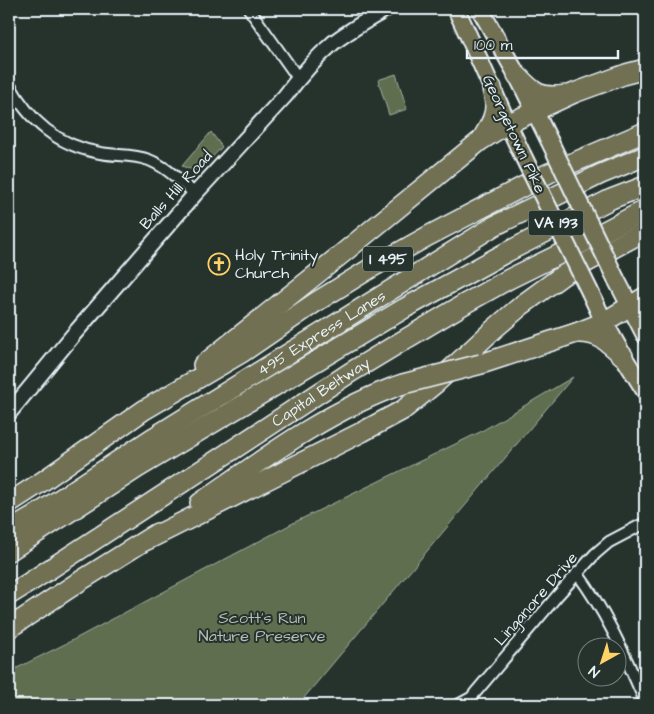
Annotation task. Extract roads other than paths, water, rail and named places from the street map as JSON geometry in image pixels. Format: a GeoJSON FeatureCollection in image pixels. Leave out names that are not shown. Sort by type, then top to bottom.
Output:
{"type":"FeatureCollection","features":[{"type":"Feature","properties":{"kind":"highway"},"geometry":{"type":"LineString","coordinates":[[144,410],[188,377],[480,141],[507,124],[574,93],[645,68]]}},
{"type":"Feature","properties":{"kind":"highway"},"geometry":{"type":"LineString","coordinates":[[517,76],[528,87],[539,94],[552,97],[574,93]]}},
{"type":"Feature","properties":{"kind":"highway"},"geometry":{"type":"LineString","coordinates":[[480,141],[490,125],[494,114],[495,105],[492,88]]}},
{"type":"Feature","properties":{"kind":"highway","name":"I 495"},"geometry":{"type":"LineString","coordinates":[[9,503],[144,410],[243,352],[316,302],[371,268],[549,173],[645,132]]}},
{"type":"Feature","properties":{"kind":"highway","name":"495 Express Lanes"},"geometry":{"type":"LineString","coordinates":[[9,531],[154,437],[494,226],[601,174],[645,156]]}},
{"type":"Feature","properties":{"kind":"highway","name":"495 Express Lanes"},"geometry":{"type":"LineString","coordinates":[[9,551],[139,467],[406,308],[524,243],[611,200],[645,186]]}},
{"type":"Feature","properties":{"kind":"highway","name":"Capital Beltway"},"geometry":{"type":"LineString","coordinates":[[9,595],[351,372],[509,279],[645,210]]}},
{"type":"Feature","properties":{"kind":"highway"},"geometry":{"type":"LineString","coordinates":[[147,540],[403,410],[436,383],[522,305],[563,275],[645,231]]}},
{"type":"Feature","properties":{"kind":"highway"},"geometry":{"type":"LineString","coordinates":[[9,628],[147,540],[256,464],[338,412],[403,384],[481,364],[576,333],[604,322],[638,301]]}},
{"type":"Feature","properties":{"kind":"highway"},"geometry":{"type":"LineString","coordinates":[[576,333],[587,332],[597,336],[610,344],[623,356]]}},
{"type":"Feature","properties":{"kind":"highway"},"geometry":{"type":"LineString","coordinates":[[9,617],[77,583]]}},
{"type":"Feature","properties":{"kind":"main road","name":"Georgetown Pike"},"geometry":{"type":"LineString","coordinates":[[456,9],[507,124],[604,322],[645,391]]}},
{"type":"Feature","properties":{"kind":"main road","name":"Georgetown Pike"},"geometry":{"type":"LineString","coordinates":[[482,13],[535,111],[616,279],[638,301],[645,335]]}},
{"type":"Feature","properties":{"kind":"street"},"geometry":{"type":"LineString","coordinates":[[249,9],[298,78]]}},
{"type":"Feature","properties":{"kind":"street","name":"Balls Hill Road"},"geometry":{"type":"LineString","coordinates":[[9,413],[74,334],[195,194],[285,96],[298,78],[335,42],[386,9]]}},
{"type":"Feature","properties":{"kind":"street"},"geometry":{"type":"LineString","coordinates":[[9,84],[17,99],[28,113],[39,125],[53,135],[83,149],[100,153],[135,156],[149,160],[162,166],[195,194]]}},
{"type":"Feature","properties":{"kind":"street","name":"Linganore Drive"},"geometry":{"type":"LineString","coordinates":[[458,705],[475,693],[577,572],[595,554],[609,542],[645,523]]}},
{"type":"Feature","properties":{"kind":"street"},"geometry":{"type":"LineString","coordinates":[[577,572],[604,612],[645,701]]}},
{"type":"Feature","properties":{"kind":"place","name":"Holy Trinity Church"},"geometry":{"type":"Point","coordinates":[219,264]}},
{"type":"Feature","properties":{"kind":"park label","name":"Scott's Run Nature Preserve"},"geometry":{"type":"Point","coordinates":[262,627]}}]}
